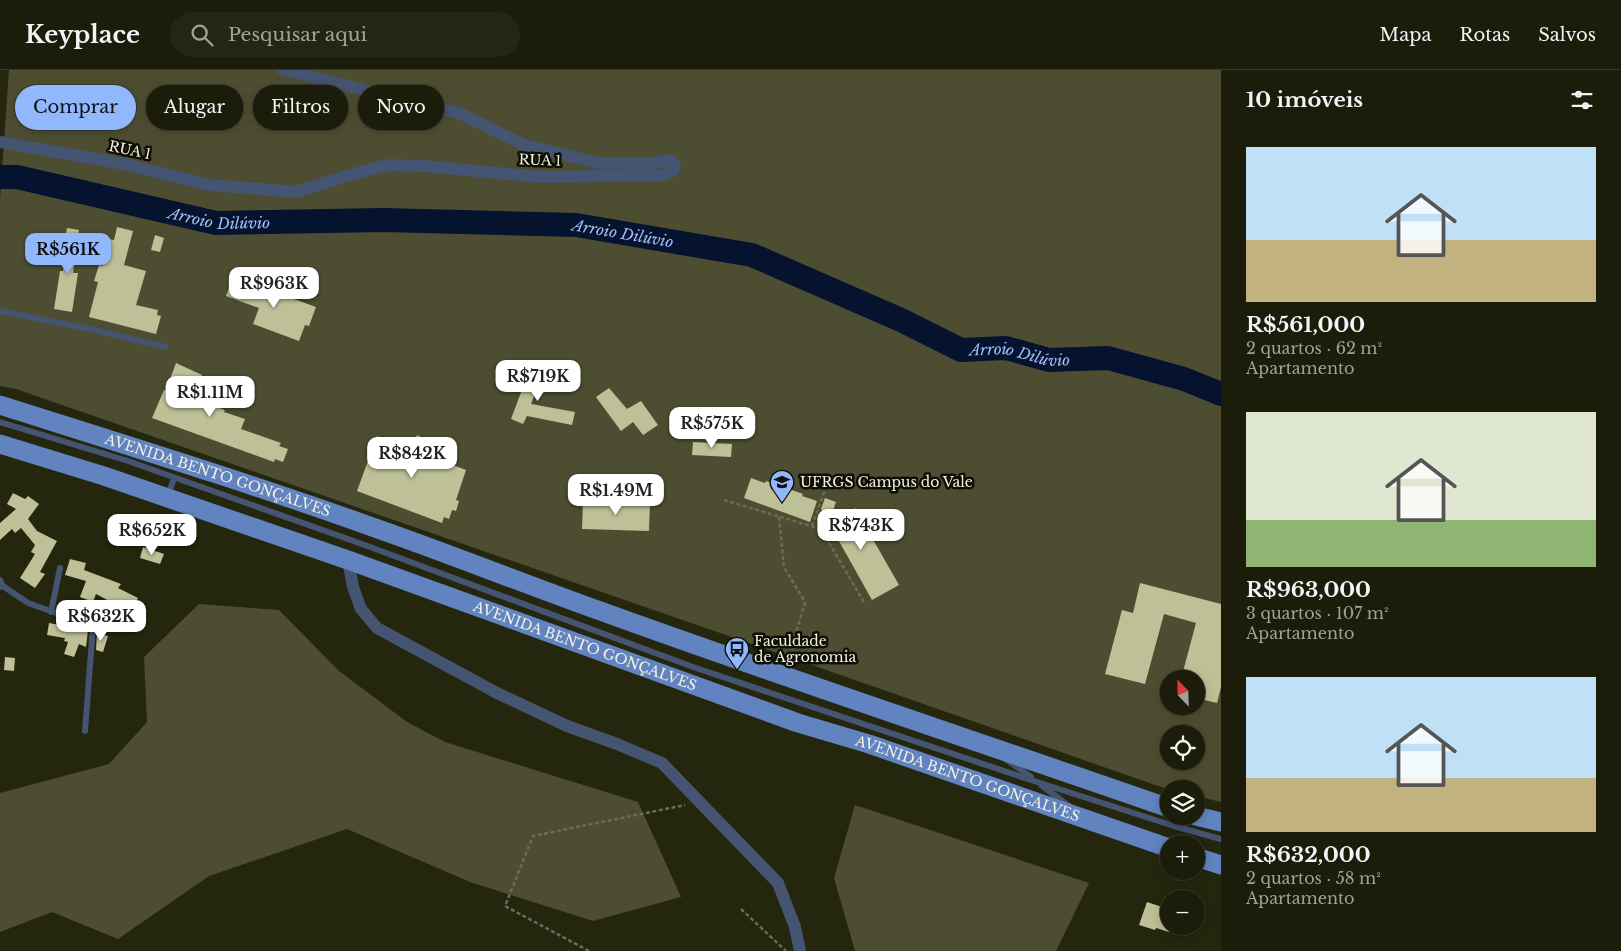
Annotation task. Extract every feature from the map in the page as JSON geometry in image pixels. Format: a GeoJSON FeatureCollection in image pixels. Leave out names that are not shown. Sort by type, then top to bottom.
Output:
{"type":"FeatureCollection","features":[{"type":"Feature","properties":{"kind":"main road","name":"AVENIDA BENTO GONÇALVES"},"geometry":{"type":"LineString","coordinates":[[0,405],[377,528],[617,618],[1160,805]]}},
{"type":"Feature","properties":{"kind":"main road","name":"AVENIDA BENTO GONÇALVES"},"geometry":{"type":"LineString","coordinates":[[0,444],[104,476],[348,560],[798,723],[869,744],[1160,845]]}},
{"type":"Feature","properties":{"kind":"main road"},"geometry":{"type":"LineString","coordinates":[[1205,818],[1221,822]]}},
{"type":"Feature","properties":{"kind":"main road"},"geometry":{"type":"LineString","coordinates":[[1205,860],[1221,865]]}},
{"type":"Feature","properties":{"kind":"street","name":"RUA 1"},"geometry":{"type":"LineString","coordinates":[[0,142],[124,164],[208,185],[296,192],[386,165],[424,166],[539,177],[663,175],[673,171],[674,165],[671,160],[652,163],[598,163],[524,145],[459,113],[283,70]]}},
{"type":"Feature","properties":{"kind":"street"},"geometry":{"type":"LineString","coordinates":[[348,560],[353,587],[361,608],[377,628],[498,694],[567,726],[662,762],[778,883],[795,927],[800,951]]}},
{"type":"Feature","properties":{"kind":"lane"},"geometry":{"type":"LineString","coordinates":[[0,311],[90,329],[165,347]]}},
{"type":"Feature","properties":{"kind":"lane"},"geometry":{"type":"LineString","coordinates":[[0,422],[128,461],[362,544],[693,667],[1037,782],[1221,839]]}},
{"type":"Feature","properties":{"kind":"lane"},"geometry":{"type":"LineString","coordinates":[[167,498],[174,478]]}},
{"type":"Feature","properties":{"kind":"lane"},"geometry":{"type":"LineString","coordinates":[[51,612],[60,568]]}},
{"type":"Feature","properties":{"kind":"lane"},"geometry":{"type":"LineString","coordinates":[[1,584],[28,603],[93,626],[85,731]]}},
{"type":"Feature","properties":{"kind":"lane"},"geometry":{"type":"LineString","coordinates":[[986,744],[1088,820]]}},
{"type":"Feature","properties":{"kind":"path"},"geometry":{"type":"LineString","coordinates":[[812,526],[826,487]]}},
{"type":"Feature","properties":{"kind":"path"},"geometry":{"type":"LineString","coordinates":[[724,500],[821,529],[865,604]]}},
{"type":"Feature","properties":{"kind":"path"},"geometry":{"type":"LineString","coordinates":[[779,517],[784,567],[804,602],[787,662]]}},
{"type":"Feature","properties":{"kind":"path"},"geometry":{"type":"LineString","coordinates":[[589,951],[505,906],[533,836],[701,801]]}},
{"type":"Feature","properties":{"kind":"path"},"geometry":{"type":"LineString","coordinates":[[741,909],[786,951]]}},
{"type":"Feature","properties":{"kind":"path"},"geometry":{"type":"LineString","coordinates":[[582,951],[583,947]]}},
{"type":"Feature","properties":{"kind":"green space","name":"UFRGS Campus do Vale"},"geometry":{"type":"Polygon","coordinates":[[[9,70],[1221,70],[1221,802],[1205,798],[1205,780],[1160,780],[1160,787],[1158,786],[16,389],[0,386],[0,200],[9,70]]]}},
{"type":"Feature","properties":{"kind":"green space"},"geometry":{"type":"Polygon","coordinates":[[[199,604],[279,610],[339,671],[407,722],[445,742],[638,802],[681,897],[593,921],[470,882],[347,829],[209,876],[118,939],[52,912],[0,932],[0,793],[109,764],[147,722],[144,657],[199,604]]]}},
{"type":"Feature","properties":{"kind":"green space"},"geometry":{"type":"Polygon","coordinates":[[[855,805],[1089,883],[1056,951],[855,951],[834,878],[855,805]]]}},
{"type":"Feature","properties":{"kind":"building"},"geometry":{"type":"Polygon","coordinates":[[[117,227],[133,231],[124,265],[146,271],[136,305],[158,310],[157,315],[161,316],[156,334],[89,317],[98,282],[94,281],[99,265],[102,266],[109,239],[114,240],[117,227]]]}},
{"type":"Feature","properties":{"kind":"building"},"geometry":{"type":"Polygon","coordinates":[[[67,228],[79,230],[73,273],[78,273],[72,312],[54,309],[60,271],[63,271],[68,238],[65,238],[67,228]]]}},
{"type":"Feature","properties":{"kind":"building"},"geometry":{"type":"Polygon","coordinates":[[[155,235],[164,238],[160,252],[151,250],[155,235]]]}},
{"type":"Feature","properties":{"kind":"building"},"geometry":{"type":"Polygon","coordinates":[[[233,277],[316,307],[309,326],[305,325],[299,341],[253,324],[259,308],[226,296],[233,277]]]}},
{"type":"Feature","properties":{"kind":"building"},"geometry":{"type":"Polygon","coordinates":[[[176,363],[202,375],[192,398],[245,419],[241,429],[281,443],[279,446],[288,449],[283,462],[275,459],[274,462],[152,418],[164,390],[166,390],[176,363]]]}},
{"type":"Feature","properties":{"kind":"building"},"geometry":{"type":"Polygon","coordinates":[[[532,363],[545,368],[531,404],[575,412],[572,425],[527,416],[523,424],[511,419],[532,363]]]}},
{"type":"Feature","properties":{"kind":"building"},"geometry":{"type":"Polygon","coordinates":[[[609,388],[627,409],[641,401],[658,425],[643,435],[633,422],[621,431],[596,397],[609,388]]]}},
{"type":"Feature","properties":{"kind":"building"},"geometry":{"type":"Polygon","coordinates":[[[417,435],[434,443],[429,456],[466,470],[456,500],[459,501],[456,511],[452,510],[449,519],[444,517],[442,523],[357,491],[377,436],[410,449],[417,435]]]}},
{"type":"Feature","properties":{"kind":"building"},"geometry":{"type":"Polygon","coordinates":[[[693,442],[732,444],[731,457],[692,455],[693,442]]]}},
{"type":"Feature","properties":{"kind":"building"},"geometry":{"type":"Polygon","coordinates":[[[751,478],[765,483],[766,481],[817,501],[810,522],[744,498],[751,478]]]}},
{"type":"Feature","properties":{"kind":"building"},"geometry":{"type":"Polygon","coordinates":[[[13,493],[25,499],[28,496],[39,504],[28,519],[37,531],[57,541],[40,572],[45,574],[35,588],[20,578],[35,554],[31,552],[35,545],[21,528],[15,533],[12,529],[0,540],[0,523],[16,509],[7,504],[13,493]]]}},
{"type":"Feature","properties":{"kind":"building"},"geometry":{"type":"Polygon","coordinates":[[[825,498],[836,502],[829,522],[855,508],[899,585],[872,600],[821,509],[825,498]]]}},
{"type":"Feature","properties":{"kind":"building"},"geometry":{"type":"Polygon","coordinates":[[[583,500],[650,502],[649,531],[582,529],[583,500]]]}},
{"type":"Feature","properties":{"kind":"building"},"geometry":{"type":"Polygon","coordinates":[[[143,547],[164,554],[160,564],[140,558],[143,547]]]}},
{"type":"Feature","properties":{"kind":"building"},"geometry":{"type":"Polygon","coordinates":[[[70,559],[86,563],[84,570],[121,584],[118,588],[138,598],[130,612],[96,594],[93,602],[80,597],[86,581],[65,575],[70,559]]]}},
{"type":"Feature","properties":{"kind":"building"},"geometry":{"type":"Polygon","coordinates":[[[1140,583],[1221,604],[1221,687],[1217,703],[1205,700],[1205,670],[1183,670],[1196,623],[1164,614],[1145,684],[1105,674],[1122,610],[1133,613],[1140,583]]]}},
{"type":"Feature","properties":{"kind":"building"},"geometry":{"type":"Polygon","coordinates":[[[49,623],[88,630],[86,647],[79,644],[74,657],[64,654],[68,642],[64,641],[65,638],[47,635],[49,623]]]}},
{"type":"Feature","properties":{"kind":"building"},"geometry":{"type":"Polygon","coordinates":[[[97,633],[108,636],[103,652],[96,650],[97,633]]]}},
{"type":"Feature","properties":{"kind":"building"},"geometry":{"type":"Polygon","coordinates":[[[5,657],[15,658],[14,671],[4,670],[5,657]]]}},
{"type":"Feature","properties":{"kind":"building"},"geometry":{"type":"Polygon","coordinates":[[[1147,902],[1160,906],[1160,929],[1156,928],[1155,930],[1139,925],[1147,902]]]}},
{"type":"Feature","properties":{"kind":"waterway","name":"Arroio Dilúvio"},"geometry":{"type":"LineString","coordinates":[[0,177],[17,177],[216,223],[384,220],[576,225],[752,255],[901,320],[961,350],[1006,348],[1049,360],[1108,358],[1184,379],[1221,394]]}},
{"type":"Feature","properties":{"kind":"place","name":"UFRGS Campus do Vale"},"geometry":{"type":"Point","coordinates":[782,503]}},
{"type":"Feature","properties":{"kind":"place","name":"Faculdade de Agronomia"},"geometry":{"type":"Point","coordinates":[737,670]}}]}
